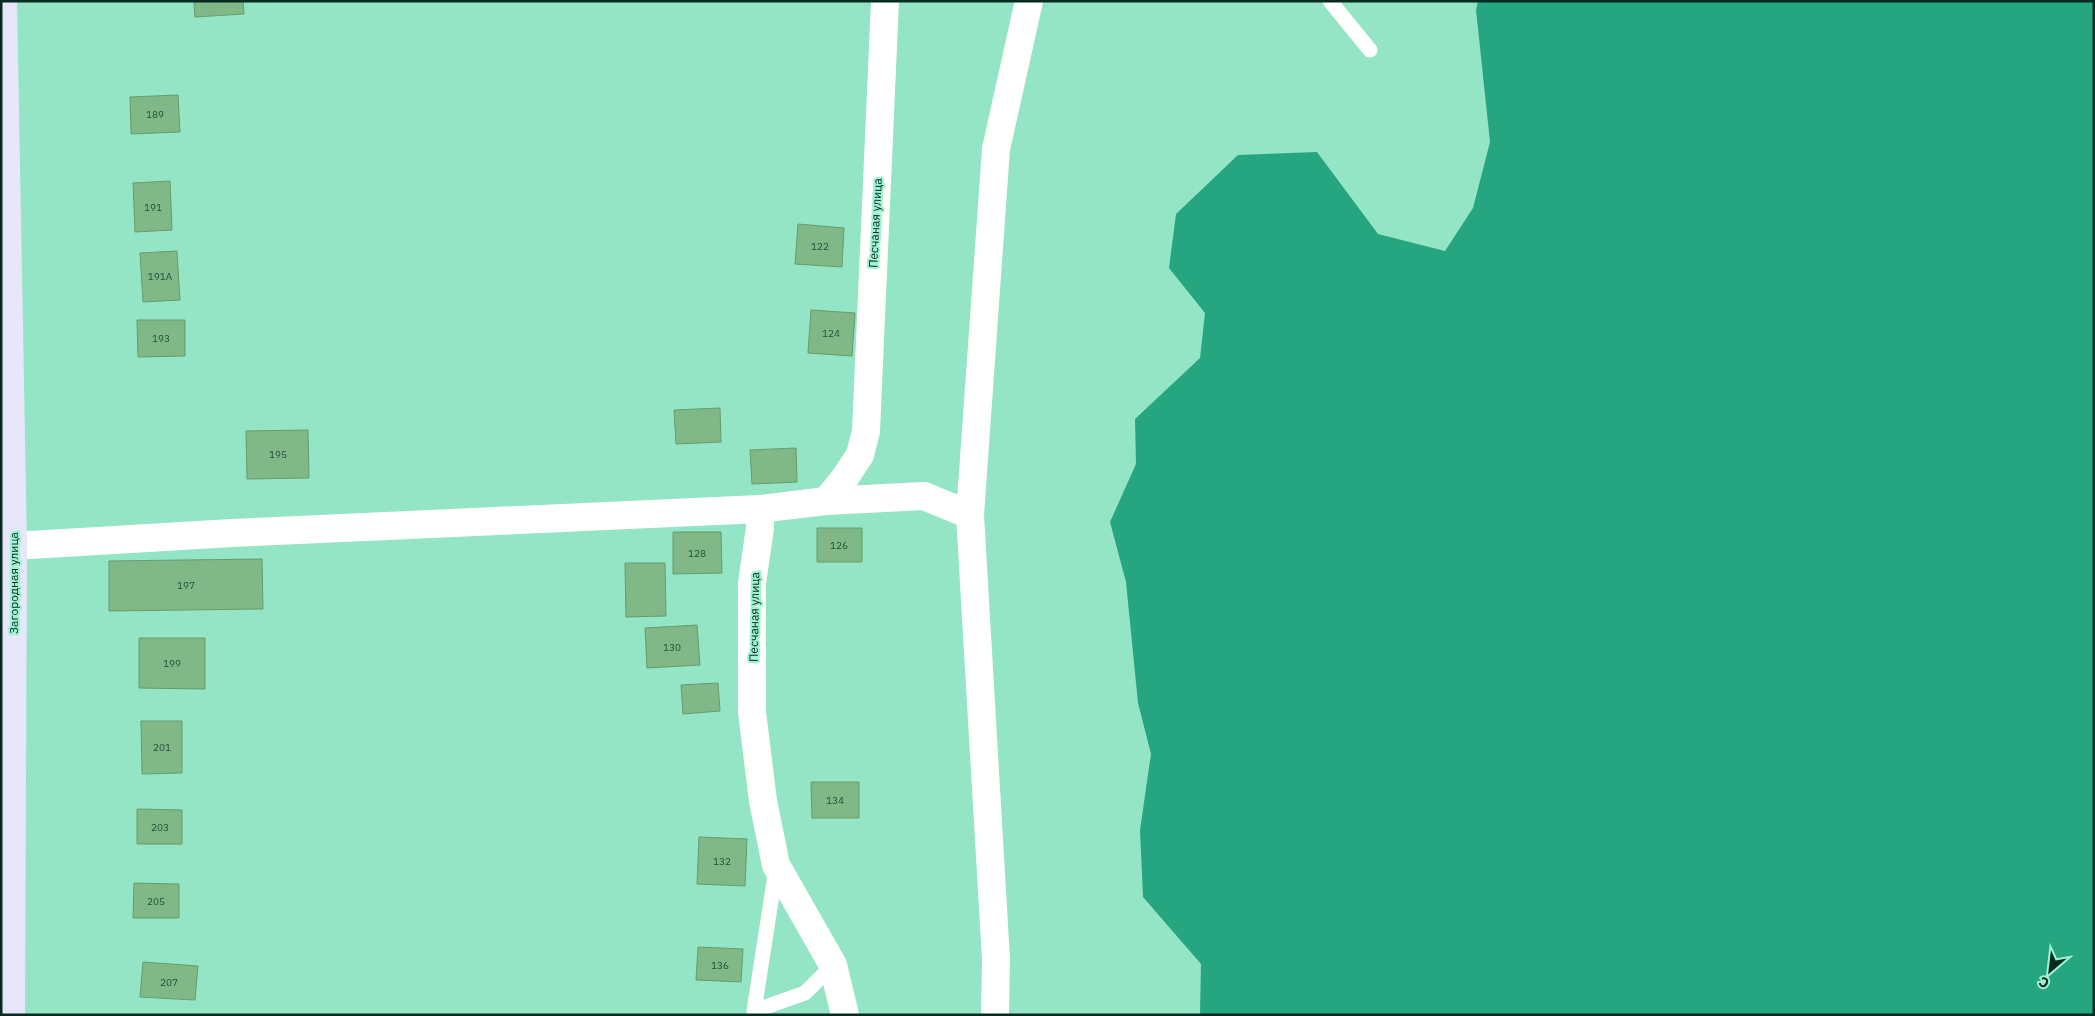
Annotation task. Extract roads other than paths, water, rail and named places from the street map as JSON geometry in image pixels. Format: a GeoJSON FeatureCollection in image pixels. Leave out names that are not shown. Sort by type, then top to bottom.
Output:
{"type":"FeatureCollection","features":[{"type":"Feature","properties":{"kind":"street","name":"Загородная улица"},"geometry":{"type":"LineString","coordinates":[[3,1],[13,546],[11,1015]]}},
{"type":"Feature","properties":{"kind":"street","name":"Песчаная улица"},"geometry":{"type":"LineString","coordinates":[[826,501],[860,455],[866,431],[885,1]]}},
{"type":"Feature","properties":{"kind":"street"},"geometry":{"type":"LineString","coordinates":[[995,1015],[996,960],[970,515],[996,149],[1029,1]]}},
{"type":"Feature","properties":{"kind":"street"},"geometry":{"type":"LineString","coordinates":[[13,546],[232,533],[760,509],[826,501],[924,496],[970,515]]}},
{"type":"Feature","properties":{"kind":"street","name":"Песчаная улица"},"geometry":{"type":"LineString","coordinates":[[760,509],[760,528],[752,583],[752,712],[763,801],[776,865],[833,965],[845,1015]]}},
{"type":"Feature","properties":{"kind":"lane"},"geometry":{"type":"LineString","coordinates":[[1330,1],[1370,50]]}},
{"type":"Feature","properties":{"kind":"lane"},"geometry":{"type":"LineString","coordinates":[[776,865],[754,1011],[805,993],[833,965]]}}]}
